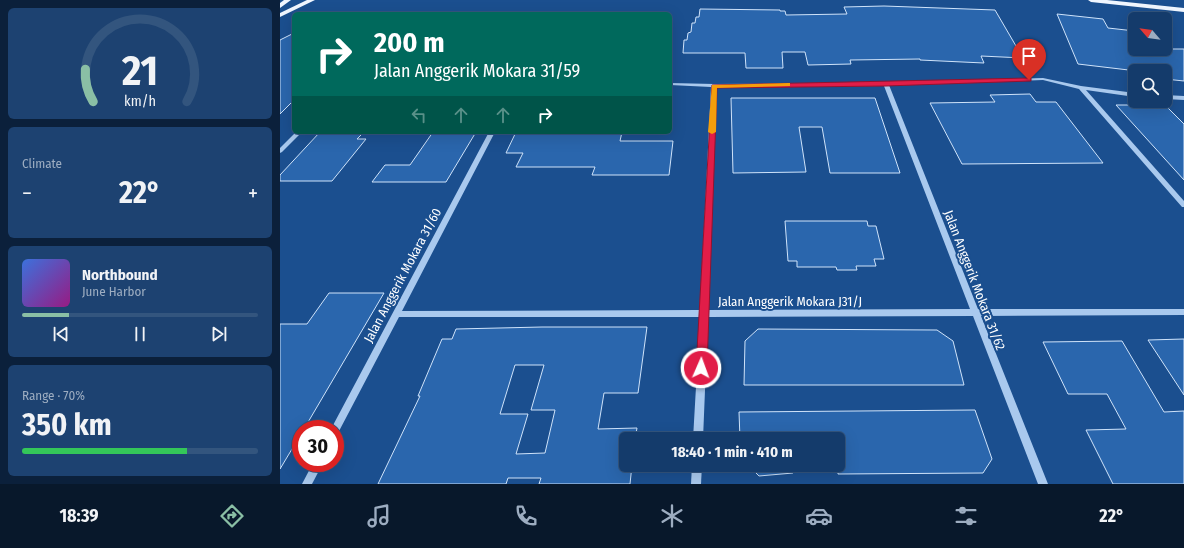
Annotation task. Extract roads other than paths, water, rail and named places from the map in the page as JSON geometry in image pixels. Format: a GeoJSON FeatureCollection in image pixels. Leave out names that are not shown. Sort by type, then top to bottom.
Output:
{"type":"FeatureCollection","features":[{"type":"Feature","properties":{"kind":"main road"},"geometry":{"type":"LineString","coordinates":[[280,6],[288,0]]}},
{"type":"Feature","properties":{"kind":"main road"},"geometry":{"type":"LineString","coordinates":[[280,15],[312,0]]}},
{"type":"Feature","properties":{"kind":"main road"},"geometry":{"type":"LineString","coordinates":[[1091,0],[1184,10]]}},
{"type":"Feature","properties":{"kind":"main road"},"geometry":{"type":"LineString","coordinates":[[1149,0],[1184,4]]}},
{"type":"Feature","properties":{"kind":"street"},"geometry":{"type":"LineString","coordinates":[[672,84],[714,86],[886,84],[1043,79],[1081,88],[1128,94]]}},
{"type":"Feature","properties":{"kind":"street","name":"Jalan Anggerik Mokara 31/62"},"geometry":{"type":"LineString","coordinates":[[886,84],[1043,484]]}},
{"type":"Feature","properties":{"kind":"street"},"geometry":{"type":"LineString","coordinates":[[698,432],[714,86]]}},
{"type":"Feature","properties":{"kind":"street"},"geometry":{"type":"LineString","coordinates":[[1081,88],[1184,205]]}},
{"type":"Feature","properties":{"kind":"street"},"geometry":{"type":"LineString","coordinates":[[1172,97],[1184,98]]}},
{"type":"Feature","properties":{"kind":"street"},"geometry":{"type":"LineString","coordinates":[[280,151],[297,134]]}},
{"type":"Feature","properties":{"kind":"street","name":"Jalan Anggerik Mokara 31/60"},"geometry":{"type":"LineString","coordinates":[[340,420],[491,134]]}},
{"type":"Feature","properties":{"kind":"street","name":"Jalan Anggerik Mokara J31/J"},"geometry":{"type":"LineString","coordinates":[[396,314],[1184,312]]}},
{"type":"Feature","properties":{"kind":"street"},"geometry":{"type":"LineString","coordinates":[[307,484],[313,472]]}},
{"type":"Feature","properties":{"kind":"street"},"geometry":{"type":"LineString","coordinates":[[696,484],[697,472]]}}]}
